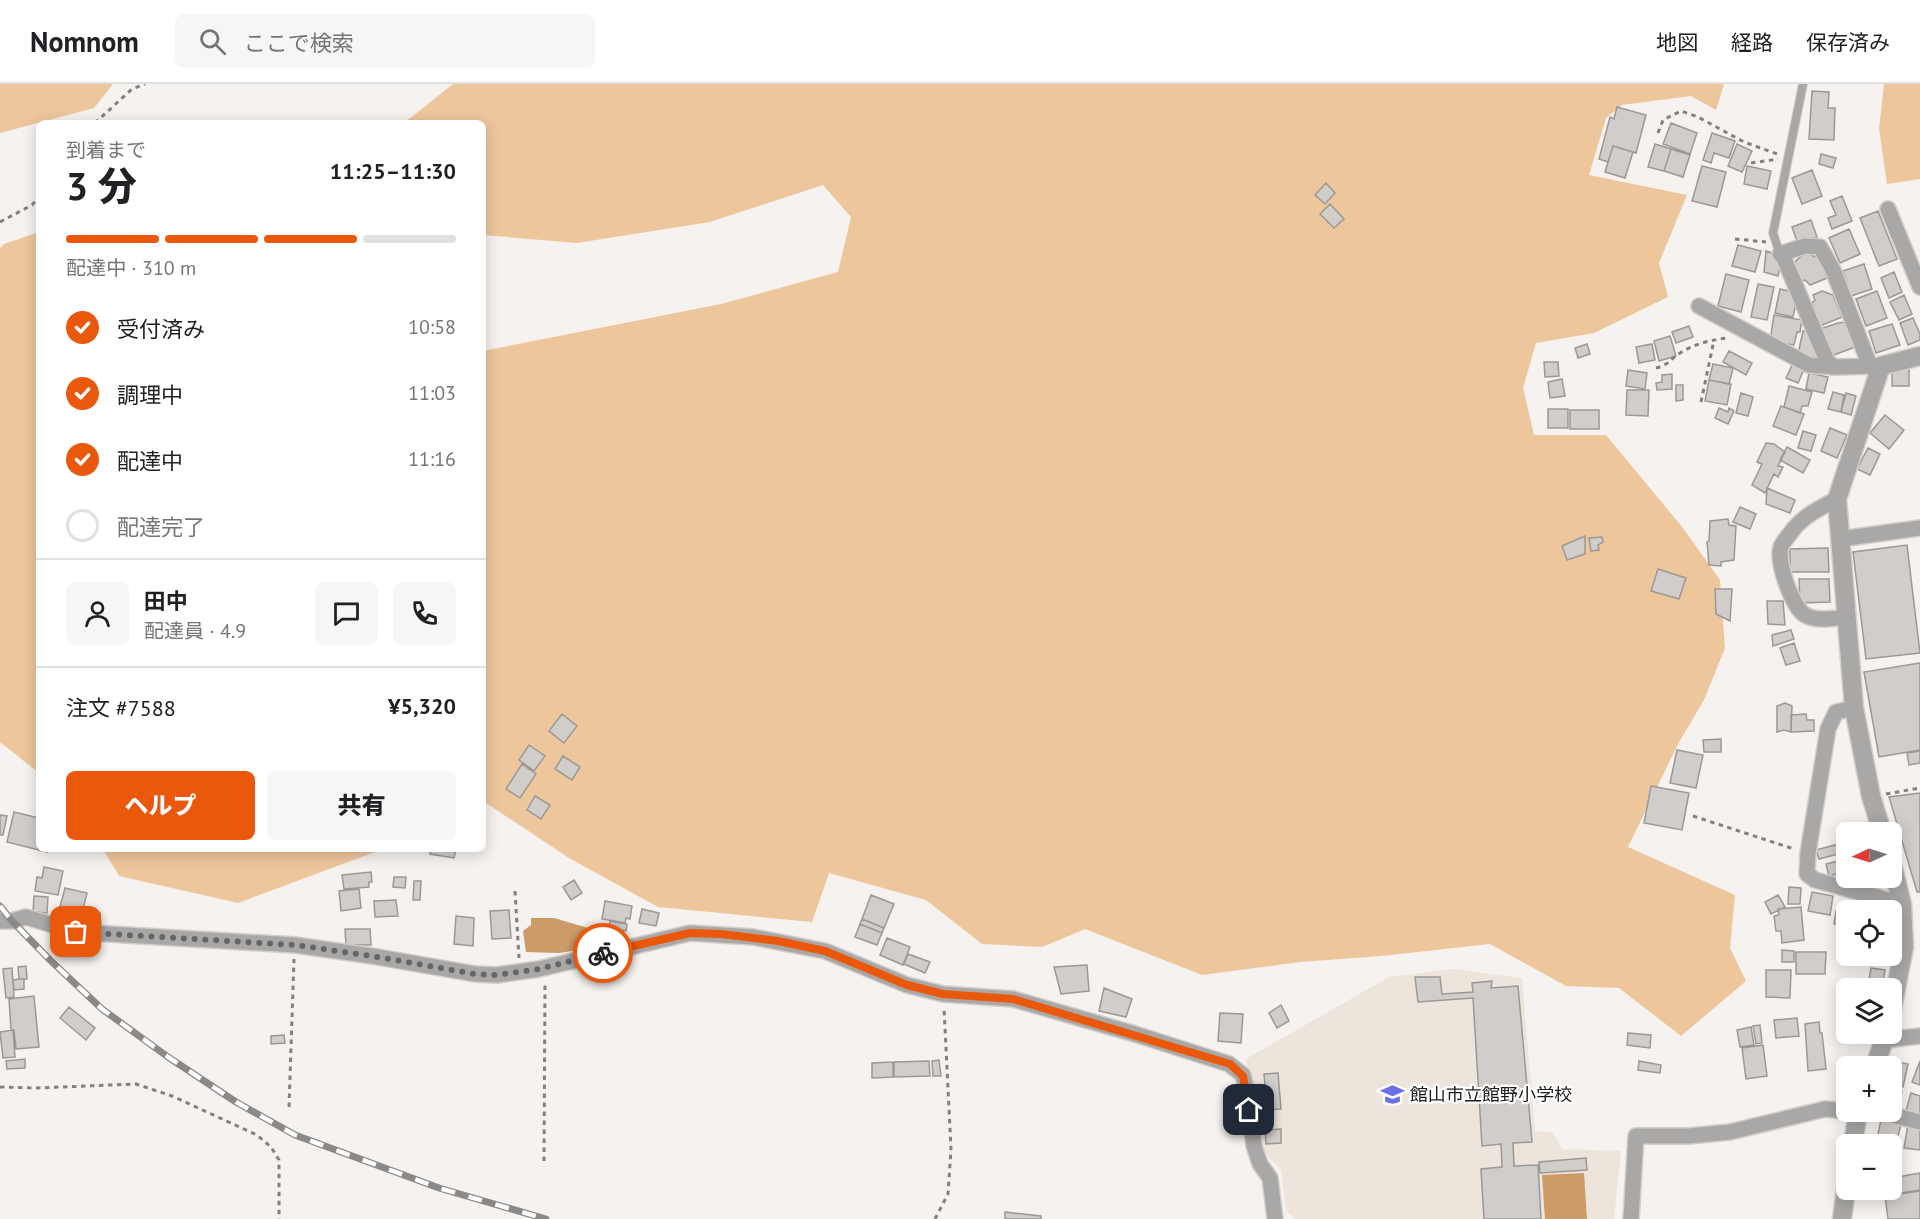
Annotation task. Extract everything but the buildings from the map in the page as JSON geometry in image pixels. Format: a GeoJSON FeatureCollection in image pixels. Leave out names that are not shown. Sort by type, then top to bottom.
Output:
{"type":"FeatureCollection","features":[{"type":"Feature","properties":{"kind":"street"},"geometry":{"type":"LineString","coordinates":[[1888,209],[1920,287]]}},
{"type":"Feature","properties":{"kind":"street"},"geometry":{"type":"LineString","coordinates":[[1834,367],[1827,361],[1778,249],[1820,247],[1833,270],[1875,366],[1837,499],[1854,708],[1871,796],[1879,822]]}},
{"type":"Feature","properties":{"kind":"street"},"geometry":{"type":"LineString","coordinates":[[1699,306],[1809,365],[1875,366],[1920,356]]}},
{"type":"Feature","properties":{"kind":"street"},"geometry":{"type":"LineString","coordinates":[[1837,499],[1807,514],[1793,529],[1781,547],[1782,572],[1804,614],[1820,620],[1847,617]]}},
{"type":"Feature","properties":{"kind":"street"},"geometry":{"type":"LineString","coordinates":[[1840,539],[1920,528]]}},
{"type":"Feature","properties":{"kind":"street"},"geometry":{"type":"LineString","coordinates":[[1854,708],[1836,712],[1828,729],[1808,853],[1808,874],[1815,880],[1888,900]]}},
{"type":"Feature","properties":{"kind":"street"},"geometry":{"type":"LineString","coordinates":[[1902,904],[1904,946],[1902,956]]}},
{"type":"Feature","properties":{"kind":"street"},"geometry":{"type":"LineString","coordinates":[[0,921],[12,921],[26,917],[76,932],[295,945],[475,974],[497,975],[545,967],[690,933],[721,934],[778,941],[825,951],[907,985],[943,994],[1013,999],[1230,1064],[1243,1076],[1254,1146],[1260,1164],[1270,1178],[1275,1219]]}},
{"type":"Feature","properties":{"kind":"street"},"geometry":{"type":"LineString","coordinates":[[1902,1037],[1920,1036]]}},
{"type":"Feature","properties":{"kind":"street"},"geometry":{"type":"LineString","coordinates":[[1631,1219],[1636,1136],[1689,1136],[1730,1132],[1825,1109],[1836,1110]]}},
{"type":"Feature","properties":{"kind":"street"},"geometry":{"type":"LineString","coordinates":[[1902,1118],[1920,1122]]}},
{"type":"Feature","properties":{"kind":"street"},"geometry":{"type":"LineString","coordinates":[[1842,1219],[1845,1200]]}},
{"type":"Feature","properties":{"kind":"lane"},"geometry":{"type":"LineString","coordinates":[[1778,249],[1773,233],[1803,84]]}},
{"type":"Feature","properties":{"kind":"path"},"geometry":{"type":"LineString","coordinates":[[97,120],[132,89],[144,84]]}},
{"type":"Feature","properties":{"kind":"path"},"geometry":{"type":"LineString","coordinates":[[1658,132],[1663,120],[1681,111],[1698,117],[1744,142],[1788,158]]}},
{"type":"Feature","properties":{"kind":"path"},"geometry":{"type":"LineString","coordinates":[[1751,163],[1788,158]]}},
{"type":"Feature","properties":{"kind":"path"},"geometry":{"type":"LineString","coordinates":[[0,222],[32,205],[36,200]]}},
{"type":"Feature","properties":{"kind":"path"},"geometry":{"type":"LineString","coordinates":[[1736,239],[1778,249]]}},
{"type":"Feature","properties":{"kind":"path"},"geometry":{"type":"LineString","coordinates":[[1656,368],[1665,366],[1678,354],[1692,346],[1714,340],[1755,335]]}},
{"type":"Feature","properties":{"kind":"path"},"geometry":{"type":"LineString","coordinates":[[1701,402],[1714,340]]}},
{"type":"Feature","properties":{"kind":"path"},"geometry":{"type":"LineString","coordinates":[[1871,796],[1920,788]]}},
{"type":"Feature","properties":{"kind":"path"},"geometry":{"type":"LineString","coordinates":[[1693,816],[1808,853]]}},
{"type":"Feature","properties":{"kind":"path"},"geometry":{"type":"LineString","coordinates":[[514,891],[520,972]]}},
{"type":"Feature","properties":{"kind":"path"},"geometry":{"type":"LineString","coordinates":[[289,1107],[295,945]]}},
{"type":"Feature","properties":{"kind":"path"},"geometry":{"type":"LineString","coordinates":[[543,1161],[545,967]]}},
{"type":"Feature","properties":{"kind":"path"},"geometry":{"type":"LineString","coordinates":[[935,1219],[948,1194],[951,1149],[943,994]]}},
{"type":"Feature","properties":{"kind":"path"},"geometry":{"type":"LineString","coordinates":[[0,1087],[136,1084],[172,1096],[257,1135],[271,1147],[279,1160],[279,1219]]}},
{"type":"Feature","properties":{"kind":"shaded area"},"geometry":{"type":"Polygon","coordinates":[[[0,84],[113,84],[94,108],[49,120],[36,120],[36,123],[0,133],[0,84]]]}},
{"type":"Feature","properties":{"kind":"shaded area"},"geometry":{"type":"Polygon","coordinates":[[[453,84],[1724,84],[1716,110],[1691,96],[1622,105],[1606,118],[1589,175],[1687,195],[1659,263],[1668,297],[1594,333],[1536,343],[1523,388],[1534,435],[1606,435],[1683,528],[1720,580],[1725,648],[1704,700],[1678,744],[1628,847],[1735,895],[1730,948],[1746,981],[1681,1036],[1619,988],[1566,986],[1490,944],[1300,962],[1202,975],[1085,929],[1042,947],[982,944],[926,900],[829,873],[812,922],[658,907],[569,858],[486,803],[486,350],[721,304],[838,272],[851,217],[823,185],[710,222],[577,243],[486,235],[486,120],[408,120],[453,84]]]}},
{"type":"Feature","properties":{"kind":"shaded area"},"geometry":{"type":"Polygon","coordinates":[[[1884,84],[1920,84],[1920,179],[1887,184],[1879,129],[1884,84]]]}},
{"type":"Feature","properties":{"kind":"shaded area"},"geometry":{"type":"Polygon","coordinates":[[[36,233],[36,771],[0,742],[0,248],[4,244],[36,233]]]}},
{"type":"Feature","properties":{"kind":"shaded area"},"geometry":{"type":"Polygon","coordinates":[[[105,852],[375,852],[238,903],[119,876],[105,852]]]}},
{"type":"Feature","properties":{"kind":"shaded area"},"geometry":{"type":"Polygon","coordinates":[[[531,918],[554,918],[612,935],[611,945],[559,953],[526,952],[523,931],[531,925],[531,918]]]}},
{"type":"Feature","properties":{"kind":"shaded area","name":"館山市立館野小学校"},"geometry":{"type":"Polygon","coordinates":[[[1453,969],[1522,978],[1535,1131],[1553,1133],[1562,1149],[1621,1151],[1614,1219],[1296,1219],[1286,1211],[1281,1170],[1261,1150],[1246,1059],[1389,977],[1453,969]]]}},
{"type":"Feature","properties":{"kind":"shaded area"},"geometry":{"type":"Polygon","coordinates":[[[1584,1173],[1587,1219],[1545,1219],[1542,1175],[1584,1173]]]}},
{"type":"Feature","properties":{"kind":"railway"},"geometry":{"type":"LineString","coordinates":[[0,906],[50,960],[102,1009],[168,1057],[236,1102],[295,1135],[439,1188],[546,1219]]}},
{"type":"Feature","properties":{"kind":"way so far"},"geometry":{"type":"LineString","coordinates":[[76,932],[295,945],[475,974],[497,975],[539,969],[603,953]]}},
{"type":"Feature","properties":{"kind":"place","name":"館山市立館野小学校"},"geometry":{"type":"Point","coordinates":[1392,1095]}},
{"type":"Feature","properties":{"kind":"route"},"geometry":{"type":"LineString","coordinates":[[603,953],[690,933],[753,937],[825,951],[907,985],[943,994],[1013,999],[1230,1064],[1243,1076],[1249,1110]]}}]}
